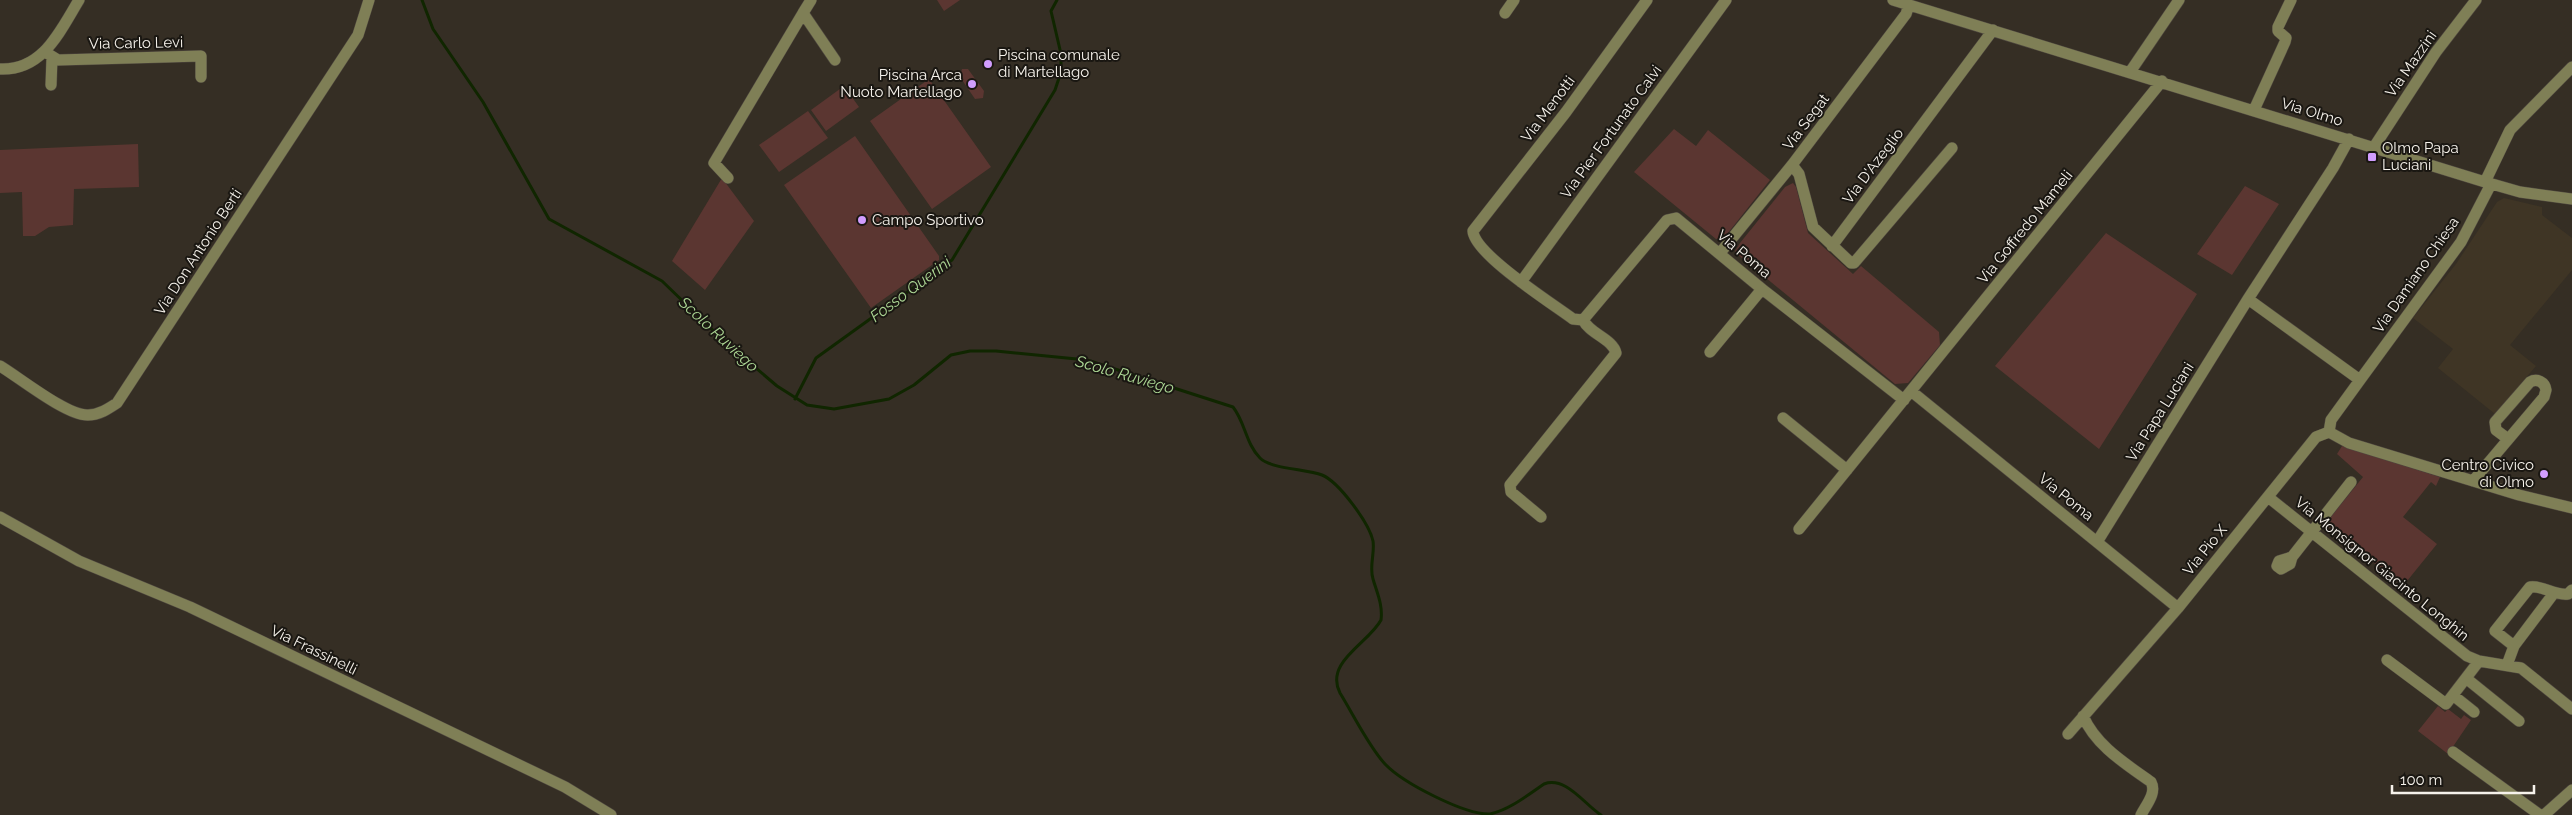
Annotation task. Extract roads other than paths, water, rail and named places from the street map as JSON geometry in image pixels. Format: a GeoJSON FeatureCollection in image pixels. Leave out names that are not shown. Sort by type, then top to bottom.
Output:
{"type":"FeatureCollection","features":[{"type":"Feature","properties":{"kind":"street"},"geometry":{"type":"LineString","coordinates":[[51,84],[48,55],[79,0]]}},
{"type":"Feature","properties":{"kind":"street","name":"Via Don Antonio Berti"},"geometry":{"type":"LineString","coordinates":[[0,366],[71,412],[87,415],[99,413],[117,403],[358,35],[369,0]]}},
{"type":"Feature","properties":{"kind":"street"},"geometry":{"type":"LineString","coordinates":[[728,178],[714,163],[811,0]]}},
{"type":"Feature","properties":{"kind":"street"},"geometry":{"type":"LineString","coordinates":[[1505,13],[1514,0]]}},
{"type":"Feature","properties":{"kind":"street","name":"Via Menotti"},"geometry":{"type":"LineString","coordinates":[[1521,282],[1480,247],[1473,234],[1475,226],[1566,112],[1647,0]]}},
{"type":"Feature","properties":{"kind":"street","name":"Via Pier Fortunato Calvi"},"geometry":{"type":"LineString","coordinates":[[1521,282],[1726,0]]}},
{"type":"Feature","properties":{"kind":"street","name":"Via Olmo"},"geometry":{"type":"LineString","coordinates":[[1893,0],[2162,81],[2488,183],[2520,192],[2572,199]]}},
{"type":"Feature","properties":{"kind":"street"},"geometry":{"type":"LineString","coordinates":[[2130,72],[2179,0]]}},
{"type":"Feature","properties":{"kind":"street"},"geometry":{"type":"LineString","coordinates":[[2254,110],[2286,42],[2286,38],[2278,31],[2278,27],[2291,0]]}},
{"type":"Feature","properties":{"kind":"street","name":"Via Mazzini"},"geometry":{"type":"LineString","coordinates":[[2374,147],[2436,52],[2476,0]]}},
{"type":"Feature","properties":{"kind":"street","name":"Via Segat"},"geometry":{"type":"LineString","coordinates":[[1720,254],[1792,166],[1906,14],[1909,5]]}},
{"type":"Feature","properties":{"kind":"street"},"geometry":{"type":"LineString","coordinates":[[804,13],[835,60]]}},
{"type":"Feature","properties":{"kind":"street","name":"Via D'Azeglio"},"geometry":{"type":"LineString","coordinates":[[1832,246],[1993,30]]}},
{"type":"Feature","properties":{"kind":"street"},"geometry":{"type":"LineString","coordinates":[[0,68],[24,65],[48,55]]}},
{"type":"Feature","properties":{"kind":"street","name":"Via Carlo Levi"},"geometry":{"type":"LineString","coordinates":[[48,55],[58,60],[201,56],[201,77]]}},
{"type":"Feature","properties":{"kind":"street"},"geometry":{"type":"LineString","coordinates":[[2488,183],[2510,130],[2572,67]]}},
{"type":"Feature","properties":{"kind":"street","name":"Via Goffredo Mameli"},"geometry":{"type":"LineString","coordinates":[[1799,529],[2162,81]]}},
{"type":"Feature","properties":{"kind":"street","name":"Via Papa Luciani"},"geometry":{"type":"LineString","coordinates":[[2097,542],[2248,298],[2334,168],[2349,139]]}},
{"type":"Feature","properties":{"kind":"street"},"geometry":{"type":"LineString","coordinates":[[1792,166],[1799,174],[1813,227],[1851,263],[1858,261],[1952,148]]}},
{"type":"Feature","properties":{"kind":"street","name":"Via Damiano Chiesa"},"geometry":{"type":"LineString","coordinates":[[2359,381],[2461,242],[2488,183]]}},
{"type":"Feature","properties":{"kind":"street","name":"Via Poma"},"geometry":{"type":"LineString","coordinates":[[1583,320],[1667,220],[1676,218],[1682,221],[1762,289],[1907,395],[2097,542],[2178,608]]}},
{"type":"Feature","properties":{"kind":"street"},"geometry":{"type":"LineString","coordinates":[[1521,282],[1573,318],[1583,320],[1588,328],[1613,346],[1616,353],[1510,485],[1511,492],[1540,517]]}},
{"type":"Feature","properties":{"kind":"street"},"geometry":{"type":"LineString","coordinates":[[1710,352],[1762,289]]}},
{"type":"Feature","properties":{"kind":"street"},"geometry":{"type":"LineString","coordinates":[[2248,298],[2359,381],[2330,420],[2329,432],[2349,443],[2548,503],[2572,508]]}},
{"type":"Feature","properties":{"kind":"street"},"geometry":{"type":"LineString","coordinates":[[2473,480],[2544,397],[2546,390],[2543,383],[2538,380],[2530,382],[2495,422],[2496,430],[2508,439]]}},
{"type":"Feature","properties":{"kind":"street"},"geometry":{"type":"LineString","coordinates":[[1783,418],[1847,470]]}},
{"type":"Feature","properties":{"kind":"street","name":"Via Pio X"},"geometry":{"type":"LineString","coordinates":[[2068,734],[2178,608],[2316,437],[2329,432]]}},
{"type":"Feature","properties":{"kind":"street"},"geometry":{"type":"LineString","coordinates":[[2292,557],[2351,482]]}},
{"type":"Feature","properties":{"kind":"street","name":"Via Monsignor Giacinto Longhin"},"geometry":{"type":"LineString","coordinates":[[2268,497],[2466,656],[2479,661],[2521,668],[2572,709]]}},
{"type":"Feature","properties":{"kind":"street","name":"Via Frassinelli"},"geometry":{"type":"LineString","coordinates":[[0,517],[79,560],[190,607],[565,787],[611,815]]}},
{"type":"Feature","properties":{"kind":"street"},"geometry":{"type":"LineString","coordinates":[[2514,646],[2495,631],[2530,587],[2554,593],[2568,594],[2572,590]]}},
{"type":"Feature","properties":{"kind":"street"},"geometry":{"type":"LineString","coordinates":[[2507,665],[2514,646],[2554,593]]}},
{"type":"Feature","properties":{"kind":"street"},"geometry":{"type":"LineString","coordinates":[[2387,660],[2444,704],[2448,704],[2479,661]]}},
{"type":"Feature","properties":{"kind":"street"},"geometry":{"type":"LineString","coordinates":[[2467,679],[2519,721]]}},
{"type":"Feature","properties":{"kind":"street"},"geometry":{"type":"LineString","coordinates":[[2454,696],[2474,712]]}},
{"type":"Feature","properties":{"kind":"street"},"geometry":{"type":"LineString","coordinates":[[2083,716],[2089,728],[2107,748],[2151,782],[2153,786],[2152,794],[2141,815]]}},
{"type":"Feature","properties":{"kind":"street"},"geometry":{"type":"LineString","coordinates":[[2453,752],[2542,815],[2572,790]]}},
{"type":"Feature","properties":{"kind":"waterway","name":"Scolo Ruviego"},"geometry":{"type":"LineString","coordinates":[[422,0],[433,29],[483,102],[549,219],[662,281],[722,339],[777,386],[807,405],[834,409],[889,399],[914,385],[951,355],[970,351],[996,351],[1087,360],[1233,407],[1255,452],[1260,458],[1265,462],[1280,467],[1315,473],[1329,479],[1345,494],[1360,514],[1370,533],[1373,541],[1372,574],[1380,604],[1381,620],[1343,662],[1338,672],[1337,682],[1340,693],[1361,730],[1385,764],[1405,780],[1435,796],[1451,804],[1479,813],[1490,814],[1497,812],[1518,802],[1544,784],[1552,783],[1567,787],[1601,815]]}},
{"type":"Feature","properties":{"kind":"waterway","name":"Fosso Querini"},"geometry":{"type":"LineString","coordinates":[[795,399],[816,358],[952,260],[1055,90],[1061,72],[1061,54],[1051,11],[1057,0]]}},
{"type":"Feature","properties":{"kind":"place","name":"Piscina comunale di Martellago"},"geometry":{"type":"Point","coordinates":[988,64]}},
{"type":"Feature","properties":{"kind":"place","name":"Piscina Arca Nuoto Martellago"},"geometry":{"type":"Point","coordinates":[972,84]}},
{"type":"Feature","properties":{"kind":"place","name":"Olmo Papa Luciani"},"geometry":{"type":"Point","coordinates":[2372,157]}},
{"type":"Feature","properties":{"kind":"place","name":"Campo Sportivo"},"geometry":{"type":"Point","coordinates":[862,220]}},
{"type":"Feature","properties":{"kind":"place","name":"Centro Civico di Olmo"},"geometry":{"type":"Point","coordinates":[2544,474]}}]}
